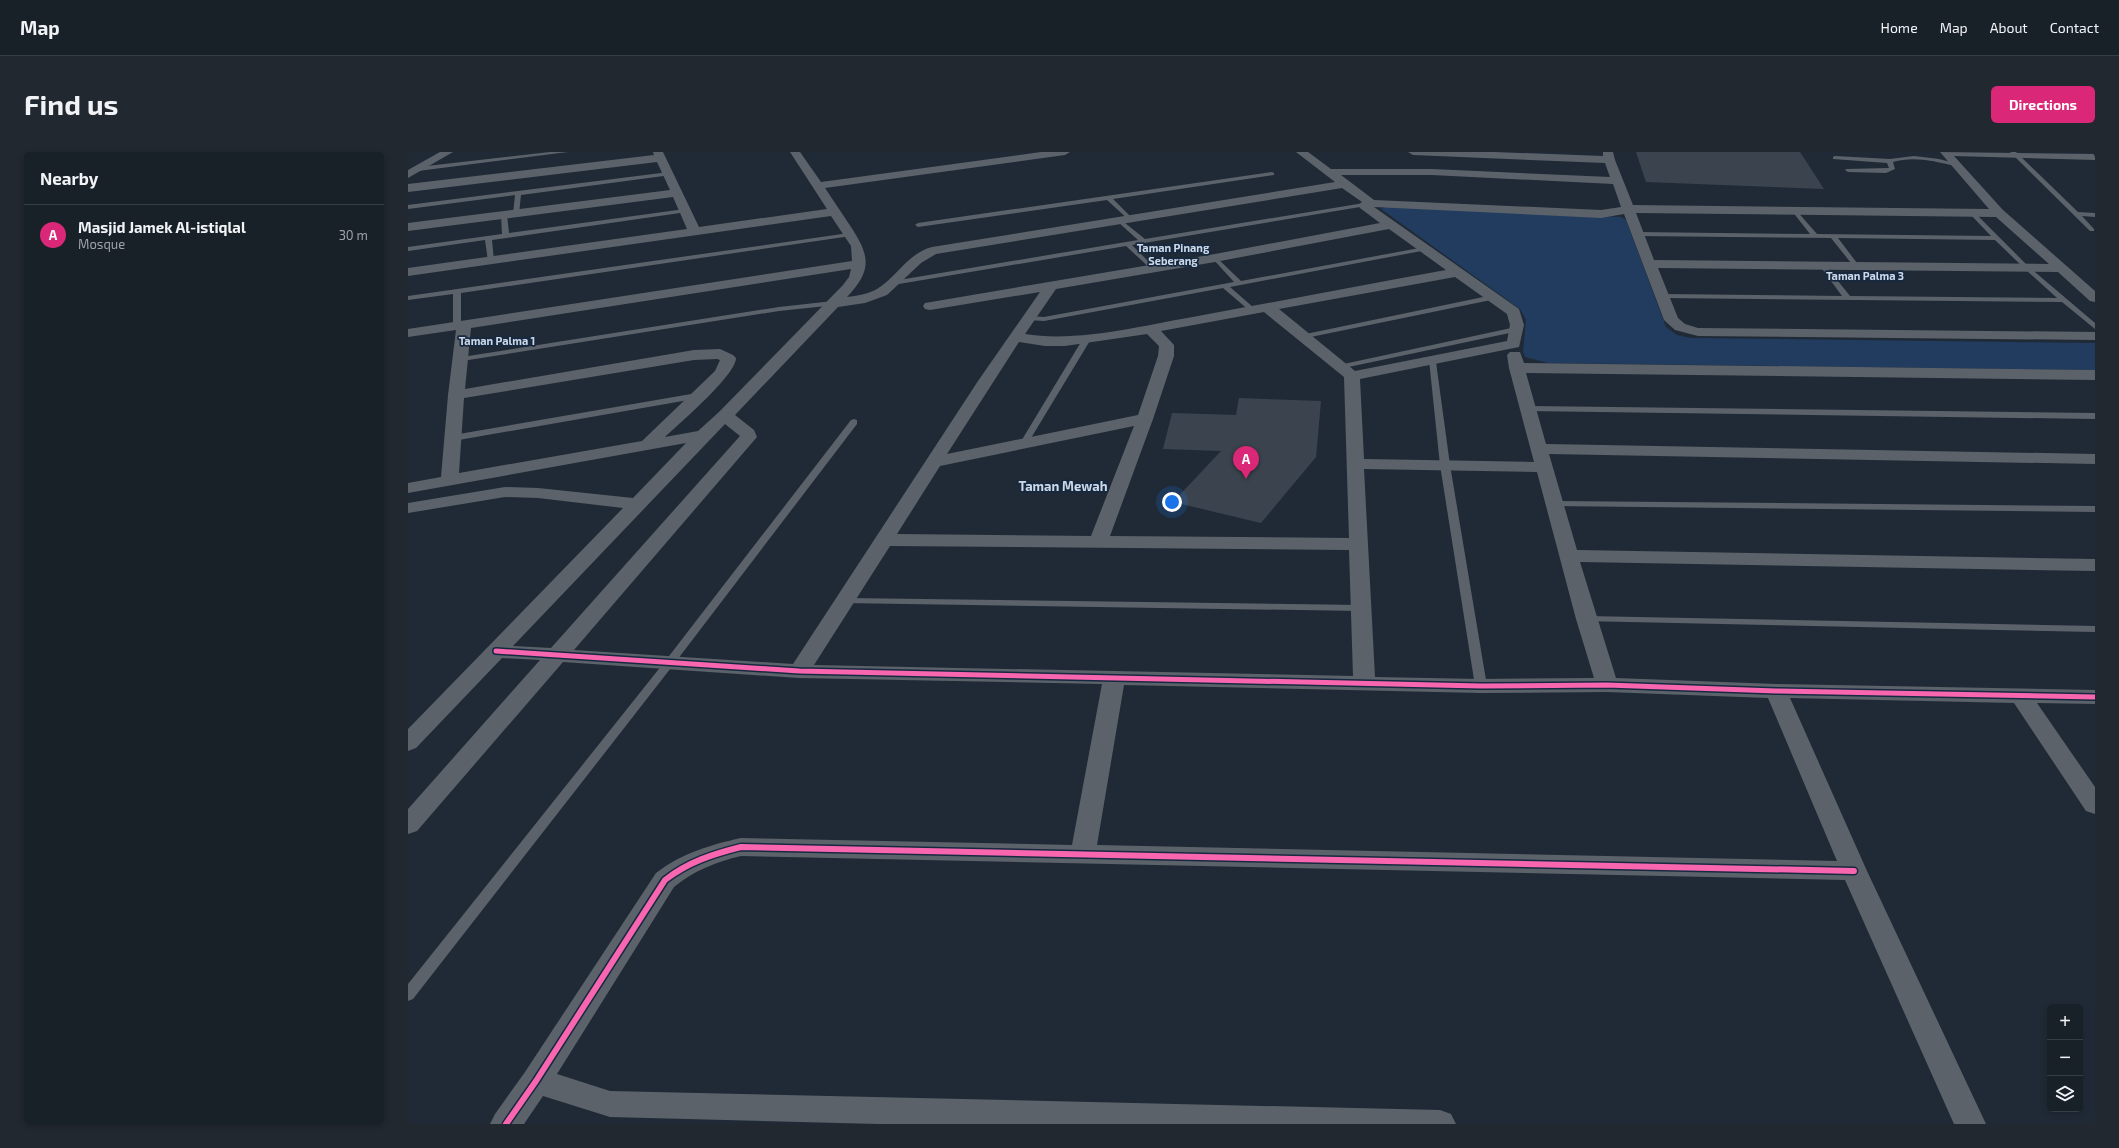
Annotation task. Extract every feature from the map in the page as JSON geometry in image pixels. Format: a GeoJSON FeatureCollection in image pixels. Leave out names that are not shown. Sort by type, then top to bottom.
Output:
{"type":"FeatureCollection","features":[{"type":"Feature","properties":{"kind":"street"},"geometry":{"type":"LineString","coordinates":[[408,175],[448,152]]}},
{"type":"Feature","properties":{"kind":"street"},"geometry":{"type":"LineString","coordinates":[[408,743],[639,504],[703,435],[725,415],[833,304],[856,277],[859,264],[857,246],[795,152]]}},
{"type":"Feature","properties":{"kind":"street"},"geometry":{"type":"LineString","coordinates":[[817,186],[1065,152]]}},
{"type":"Feature","properties":{"kind":"street"},"geometry":{"type":"LineString","coordinates":[[1301,152],[1343,184],[1391,225],[1514,312],[1517,368],[1554,504],[1570,556],[1586,619],[1607,685]]}},
{"type":"Feature","properties":{"kind":"street"},"geometry":{"type":"LineString","coordinates":[[1413,152],[1609,156],[1617,181],[1671,320],[1675,325],[1698,332],[2095,336]]}},
{"type":"Feature","properties":{"kind":"street"},"geometry":{"type":"LineString","coordinates":[[1945,152],[1999,213],[2095,298]]}},
{"type":"Feature","properties":{"kind":"street"},"geometry":{"type":"LineString","coordinates":[[1948,152],[2078,154],[2095,157]]}},
{"type":"Feature","properties":{"kind":"street"},"geometry":{"type":"LineString","coordinates":[[2078,154],[2095,169]]}},
{"type":"Feature","properties":{"kind":"street"},"geometry":{"type":"LineString","coordinates":[[408,188],[660,155],[694,231]]}},
{"type":"Feature","properties":{"kind":"street"},"geometry":{"type":"LineString","coordinates":[[1327,172],[1432,172],[1617,181]]}},
{"type":"Feature","properties":{"kind":"street"},"geometry":{"type":"LineString","coordinates":[[833,304],[859,300],[880,293],[893,283],[911,263],[932,251],[1343,184]]}},
{"type":"Feature","properties":{"kind":"street"},"geometry":{"type":"LineString","coordinates":[[408,227],[677,194]]}},
{"type":"Feature","properties":{"kind":"street"},"geometry":{"type":"LineString","coordinates":[[1367,204],[1602,214],[1629,209],[1999,213]]}},
{"type":"Feature","properties":{"kind":"street"},"geometry":{"type":"LineString","coordinates":[[408,272],[834,212]]}},
{"type":"Feature","properties":{"kind":"street"},"geometry":{"type":"LineString","coordinates":[[930,306],[1153,269],[1391,225]]}},
{"type":"Feature","properties":{"kind":"street"},"geometry":{"type":"LineString","coordinates":[[408,333],[859,264]]}},
{"type":"Feature","properties":{"kind":"street"},"geometry":{"type":"LineString","coordinates":[[1649,264],[2061,268]]}},
{"type":"Feature","properties":{"kind":"street"},"geometry":{"type":"LineString","coordinates":[[1016,336],[1055,342],[1087,339],[1150,329],[1458,272]]}},
{"type":"Feature","properties":{"kind":"street"},"geometry":{"type":"LineString","coordinates":[[799,671],[847,601],[933,462],[1028,318],[1051,286]]}},
{"type":"Feature","properties":{"kind":"street"},"geometry":{"type":"LineString","coordinates":[[1259,309],[1301,337],[1346,371],[1432,362],[1515,337]]}},
{"type":"Feature","properties":{"kind":"street"},"geometry":{"type":"LineString","coordinates":[[450,480],[456,395],[462,359],[460,325]]}},
{"type":"Feature","properties":{"kind":"street"},"geometry":{"type":"LineString","coordinates":[[1099,541],[1146,419],[1163,367],[1167,345],[1150,329]]}},
{"type":"Feature","properties":{"kind":"street"},"geometry":{"type":"LineString","coordinates":[[456,395],[694,355],[720,354],[728,358],[728,363],[721,374],[648,444]]}},
{"type":"Feature","properties":{"kind":"street"},"geometry":{"type":"LineString","coordinates":[[1517,368],[2095,375]]}},
{"type":"Feature","properties":{"kind":"street"},"geometry":{"type":"LineString","coordinates":[[1346,371],[1355,464],[1357,544],[1364,684]]}},
{"type":"Feature","properties":{"kind":"street"},"geometry":{"type":"LineString","coordinates":[[408,825],[750,438],[748,434],[725,415]]}},
{"type":"Feature","properties":{"kind":"street"},"geometry":{"type":"LineString","coordinates":[[933,462],[1146,419]]}},
{"type":"Feature","properties":{"kind":"street"},"geometry":{"type":"LineString","coordinates":[[408,488],[703,435]]}},
{"type":"Feature","properties":{"kind":"street"},"geometry":{"type":"LineString","coordinates":[[1540,449],[2095,459]]}},
{"type":"Feature","properties":{"kind":"street"},"geometry":{"type":"LineString","coordinates":[[1355,464],[1545,467]]}},
{"type":"Feature","properties":{"kind":"street"},"geometry":{"type":"LineString","coordinates":[[408,508],[505,492],[538,493],[639,504]]}},
{"type":"Feature","properties":{"kind":"street"},"geometry":{"type":"LineString","coordinates":[[885,540],[1357,544]]}},
{"type":"Feature","properties":{"kind":"street"},"geometry":{"type":"LineString","coordinates":[[1570,556],[2095,565]]}},
{"type":"Feature","properties":{"kind":"street"},"geometry":{"type":"LineString","coordinates":[[496,651],[558,657],[670,662],[799,671],[1364,684],[1480,686],[1607,685],[1776,691],[2095,697]]}},
{"type":"Feature","properties":{"kind":"street"},"geometry":{"type":"LineString","coordinates":[[1083,855],[1114,678]]}},
{"type":"Feature","properties":{"kind":"street"},"geometry":{"type":"LineString","coordinates":[[1776,691],[1854,871],[1970,1124]]}},
{"type":"Feature","properties":{"kind":"street"},"geometry":{"type":"LineString","coordinates":[[2020,695],[2095,805]]}},
{"type":"Feature","properties":{"kind":"street"},"geometry":{"type":"LineString","coordinates":[[506,1124],[536,1081],[665,880],[682,867],[710,854],[741,847],[1854,871]]}},
{"type":"Feature","properties":{"kind":"street"},"geometry":{"type":"LineString","coordinates":[[536,1081],[610,1104],[1440,1124]]}},
{"type":"Feature","properties":{"kind":"lane"},"geometry":{"type":"LineString","coordinates":[[418,169],[565,152]]}},
{"type":"Feature","properties":{"kind":"lane"},"geometry":{"type":"LineString","coordinates":[[1909,152],[1914,158]]}},
{"type":"Feature","properties":{"kind":"lane"},"geometry":{"type":"LineString","coordinates":[[2014,153],[2092,230]]}},
{"type":"Feature","properties":{"kind":"lane"},"geometry":{"type":"LineString","coordinates":[[1835,158],[1890,161],[1898,158],[1914,158],[1956,164]]}},
{"type":"Feature","properties":{"kind":"lane"},"geometry":{"type":"LineString","coordinates":[[1848,170],[1886,171],[1892,169],[1889,164],[1890,161]]}},
{"type":"Feature","properties":{"kind":"lane"},"geometry":{"type":"LineString","coordinates":[[408,207],[669,174]]}},
{"type":"Feature","properties":{"kind":"lane"},"geometry":{"type":"LineString","coordinates":[[918,225],[1272,174]]}},
{"type":"Feature","properties":{"kind":"lane"},"geometry":{"type":"LineString","coordinates":[[516,214],[518,194]]}},
{"type":"Feature","properties":{"kind":"lane"},"geometry":{"type":"LineString","coordinates":[[1109,198],[1144,242]]}},
{"type":"Feature","properties":{"kind":"lane"},"geometry":{"type":"LineString","coordinates":[[893,283],[1367,204]]}},
{"type":"Feature","properties":{"kind":"lane"},"geometry":{"type":"LineString","coordinates":[[408,249],[685,211]]}},
{"type":"Feature","properties":{"kind":"lane"},"geometry":{"type":"LineString","coordinates":[[1795,211],[1815,236]]}},
{"type":"Feature","properties":{"kind":"lane"},"geometry":{"type":"LineString","coordinates":[[1972,213],[2027,268],[2095,327]]}},
{"type":"Feature","properties":{"kind":"lane"},"geometry":{"type":"LineString","coordinates":[[2075,214],[2095,215]]}},
{"type":"Feature","properties":{"kind":"lane"},"geometry":{"type":"LineString","coordinates":[[504,215],[506,236]]}},
{"type":"Feature","properties":{"kind":"lane"},"geometry":{"type":"LineString","coordinates":[[1638,234],[1998,238]]}},
{"type":"Feature","properties":{"kind":"lane"},"geometry":{"type":"LineString","coordinates":[[408,298],[849,235]]}},
{"type":"Feature","properties":{"kind":"lane"},"geometry":{"type":"LineString","coordinates":[[1833,236],[1857,267]]}},
{"type":"Feature","properties":{"kind":"lane"},"geometry":{"type":"LineString","coordinates":[[488,238],[491,261]]}},
{"type":"Feature","properties":{"kind":"lane"},"geometry":{"type":"LineString","coordinates":[[1128,245],[1153,269]]}},
{"type":"Feature","properties":{"kind":"lane"},"geometry":{"type":"LineString","coordinates":[[1028,318],[1044,319],[1240,284],[1425,248]]}},
{"type":"Feature","properties":{"kind":"lane"},"geometry":{"type":"LineString","coordinates":[[1215,258],[1240,284]]}},
{"type":"Feature","properties":{"kind":"lane"},"geometry":{"type":"LineString","coordinates":[[1823,266],[1848,298]]}},
{"type":"Feature","properties":{"kind":"lane"},"geometry":{"type":"LineString","coordinates":[[1225,286],[1259,309]]}},
{"type":"Feature","properties":{"kind":"lane"},"geometry":{"type":"LineString","coordinates":[[457,291],[460,325]]}},
{"type":"Feature","properties":{"kind":"lane"},"geometry":{"type":"LineString","coordinates":[[1662,296],[2064,300]]}},
{"type":"Feature","properties":{"kind":"lane"},"geometry":{"type":"LineString","coordinates":[[1301,337],[1493,297]]}},
{"type":"Feature","properties":{"kind":"lane"},"geometry":{"type":"LineString","coordinates":[[462,359],[779,309],[833,304]]}},
{"type":"Feature","properties":{"kind":"lane"},"geometry":{"type":"LineString","coordinates":[[1346,371],[1515,337]]}},
{"type":"Feature","properties":{"kind":"lane"},"geometry":{"type":"LineString","coordinates":[[1024,443],[1087,339]]}},
{"type":"Feature","properties":{"kind":"lane"},"geometry":{"type":"LineString","coordinates":[[1432,362],[1445,465],[1480,686]]}},
{"type":"Feature","properties":{"kind":"lane"},"geometry":{"type":"LineString","coordinates":[[453,438],[697,396]]}},
{"type":"Feature","properties":{"kind":"lane"},"geometry":{"type":"LineString","coordinates":[[1529,409],[2095,416]]}},
{"type":"Feature","properties":{"kind":"lane"},"geometry":{"type":"LineString","coordinates":[[408,995],[670,662],[854,422]]}},
{"type":"Feature","properties":{"kind":"lane"},"geometry":{"type":"LineString","coordinates":[[1554,504],[2095,509]]}},
{"type":"Feature","properties":{"kind":"lane"},"geometry":{"type":"LineString","coordinates":[[847,601],[1361,608]]}},
{"type":"Feature","properties":{"kind":"lane"},"geometry":{"type":"LineString","coordinates":[[1586,619],[2095,629]]}},
{"type":"Feature","properties":{"kind":"shaded area"},"geometry":{"type":"Polygon","coordinates":[[[1384,207],[1621,217],[1626,220],[1666,327],[1677,335],[1691,338],[2095,343],[2095,370],[1548,363],[1525,357],[1523,352],[1526,320],[1520,309],[1381,209],[1384,207]]]}},
{"type":"Feature","properties":{"kind":"building"},"geometry":{"type":"Polygon","coordinates":[[[1636,152],[1800,152],[1824,189],[1646,182],[1636,152]]]}},
{"type":"Feature","properties":{"kind":"building"},"geometry":{"type":"Polygon","coordinates":[[[1239,398],[1321,401],[1316,457],[1261,523],[1173,502],[1221,451],[1163,449],[1172,413],[1236,415],[1239,398]]]}},
{"type":"Feature","properties":{"kind":"cycle path"},"geometry":{"type":"LineString","coordinates":[[496,651],[799,671],[1481,686],[1607,685],[1776,691],[2095,697]]}},
{"type":"Feature","properties":{"kind":"cycle path"},"geometry":{"type":"LineString","coordinates":[[506,1124],[536,1081],[665,880],[683,867],[701,858],[741,847],[1854,871]]}},
{"type":"Feature","properties":{"kind":"place","name":"Masjid Jamek Al-istiqlal"},"geometry":{"type":"Point","coordinates":[1246,479]}},
{"type":"Feature","properties":{"kind":"district","name":"Taman Pinang Seberang"},"geometry":{"type":"Point","coordinates":[1173,253]}},
{"type":"Feature","properties":{"kind":"district","name":"Taman Palma 3"},"geometry":{"type":"Point","coordinates":[1865,275]}},
{"type":"Feature","properties":{"kind":"district","name":"Taman Palma 1"},"geometry":{"type":"Point","coordinates":[497,340]}},
{"type":"Feature","properties":{"kind":"district","name":"Taman Mewah"},"geometry":{"type":"Point","coordinates":[1063,486]}}]}
